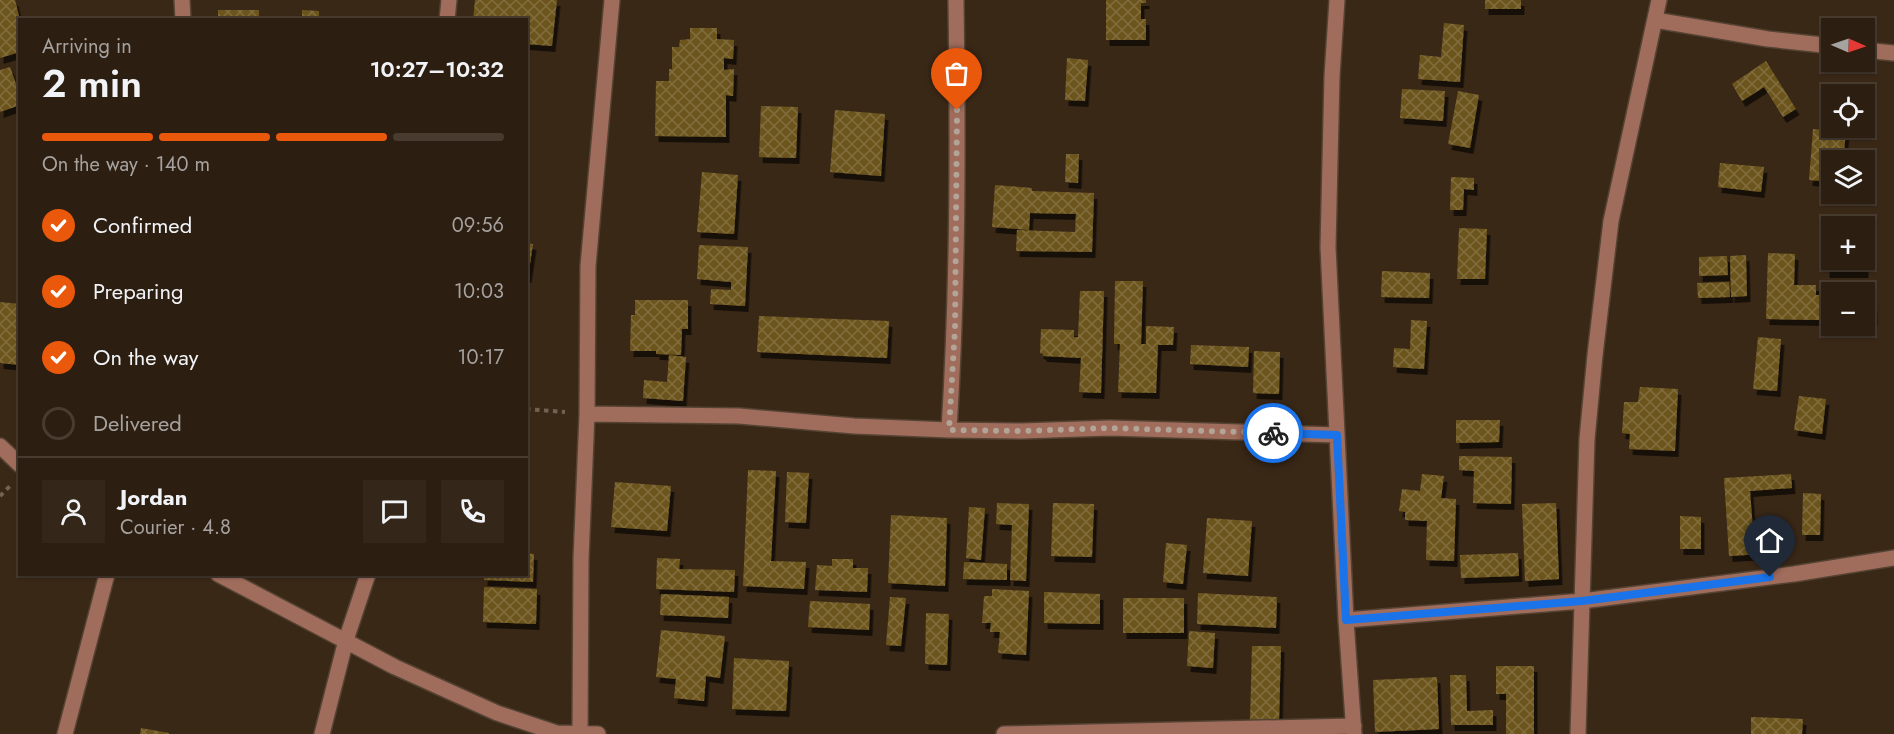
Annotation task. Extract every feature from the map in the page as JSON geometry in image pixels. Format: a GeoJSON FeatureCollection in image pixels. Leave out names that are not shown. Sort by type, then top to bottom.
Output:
{"type":"FeatureCollection","features":[{"type":"Feature","properties":{"kind":"street"},"geometry":{"type":"LineString","coordinates":[[182,0],[183,18]]}},
{"type":"Feature","properties":{"kind":"street"},"geometry":{"type":"LineString","coordinates":[[447,18],[449,0]]}},
{"type":"Feature","properties":{"kind":"street"},"geometry":{"type":"LineString","coordinates":[[580,734],[581,560],[587,414],[588,266],[612,0]]}},
{"type":"Feature","properties":{"kind":"street"},"geometry":{"type":"LineString","coordinates":[[949,430],[955,328],[958,177],[956,0]]}},
{"type":"Feature","properties":{"kind":"street"},"geometry":{"type":"LineString","coordinates":[[1004,734],[1354,730],[1346,620],[1328,247],[1332,76],[1337,0]]}},
{"type":"Feature","properties":{"kind":"street"},"geometry":{"type":"LineString","coordinates":[[1578,734],[1587,439],[1611,221],[1659,0]]}},
{"type":"Feature","properties":{"kind":"street"},"geometry":{"type":"LineString","coordinates":[[1654,20],[1768,39],[1821,45]]}},
{"type":"Feature","properties":{"kind":"street"},"geometry":{"type":"LineString","coordinates":[[1875,51],[1894,53]]}},
{"type":"Feature","properties":{"kind":"street"},"geometry":{"type":"LineString","coordinates":[[587,414],[739,416],[854,426],[949,430],[1022,431],[1110,428],[1337,435]]}},
{"type":"Feature","properties":{"kind":"street"},"geometry":{"type":"LineString","coordinates":[[0,446],[18,463]]}},
{"type":"Feature","properties":{"kind":"street"},"geometry":{"type":"LineString","coordinates":[[1346,620],[1582,601],[1794,574],[1894,558]]}},
{"type":"Feature","properties":{"kind":"street"},"geometry":{"type":"LineString","coordinates":[[65,734],[106,576]]}},
{"type":"Feature","properties":{"kind":"street"},"geometry":{"type":"LineString","coordinates":[[222,576],[395,667],[496,713],[556,734],[598,734]]}},
{"type":"Feature","properties":{"kind":"street"},"geometry":{"type":"LineString","coordinates":[[322,734],[346,640],[367,576]]}},
{"type":"Feature","properties":{"kind":"path"},"geometry":{"type":"LineString","coordinates":[[528,409],[587,414]]}},
{"type":"Feature","properties":{"kind":"building"},"geometry":{"type":"Polygon","coordinates":[[[0,0],[15,0],[20,18],[18,53],[0,58],[0,0]]]}},
{"type":"Feature","properties":{"kind":"building"},"geometry":{"type":"Polygon","coordinates":[[[475,0],[557,0],[552,46],[528,44],[528,18],[473,18],[475,0]]]}},
{"type":"Feature","properties":{"kind":"building"},"geometry":{"type":"Polygon","coordinates":[[[1106,0],[1146,0],[1146,3],[1141,3],[1141,19],[1146,19],[1146,40],[1106,40],[1106,0]]]}},
{"type":"Feature","properties":{"kind":"building"},"geometry":{"type":"Polygon","coordinates":[[[1485,0],[1521,0],[1521,9],[1485,9],[1485,0]]]}},
{"type":"Feature","properties":{"kind":"building"},"geometry":{"type":"Polygon","coordinates":[[[218,10],[259,10],[259,18],[218,18],[218,10]]]}},
{"type":"Feature","properties":{"kind":"building"},"geometry":{"type":"Polygon","coordinates":[[[302,10],[319,11],[319,18],[302,18],[302,10]]]}},
{"type":"Feature","properties":{"kind":"building"},"geometry":{"type":"Polygon","coordinates":[[[1444,23],[1464,25],[1460,82],[1418,79],[1420,55],[1441,57],[1444,23]]]}},
{"type":"Feature","properties":{"kind":"building"},"geometry":{"type":"Polygon","coordinates":[[[690,28],[717,28],[717,39],[734,40],[733,59],[724,58],[724,70],[734,69],[733,96],[726,95],[726,137],[655,136],[656,81],[669,81],[669,69],[672,69],[672,47],[679,47],[680,40],[690,39],[690,28]]]}},
{"type":"Feature","properties":{"kind":"building"},"geometry":{"type":"Polygon","coordinates":[[[1067,58],[1088,60],[1085,101],[1065,100],[1067,58]]]}},
{"type":"Feature","properties":{"kind":"building"},"geometry":{"type":"Polygon","coordinates":[[[1766,61],[1796,109],[1783,117],[1764,87],[1742,101],[1732,84],[1766,61]]]}},
{"type":"Feature","properties":{"kind":"building"},"geometry":{"type":"Polygon","coordinates":[[[10,67],[18,89],[18,106],[0,112],[0,70],[10,67]]]}},
{"type":"Feature","properties":{"kind":"building"},"geometry":{"type":"Polygon","coordinates":[[[1402,89],[1445,91],[1443,121],[1400,118],[1402,89]]]}},
{"type":"Feature","properties":{"kind":"building"},"geometry":{"type":"Polygon","coordinates":[[[1458,91],[1479,95],[1470,148],[1448,144],[1458,91]]]}},
{"type":"Feature","properties":{"kind":"building"},"geometry":{"type":"Polygon","coordinates":[[[761,106],[798,107],[796,158],[759,157],[761,106]]]}},
{"type":"Feature","properties":{"kind":"building"},"geometry":{"type":"Polygon","coordinates":[[[835,110],[885,114],[881,176],[830,172],[835,110]]]}},
{"type":"Feature","properties":{"kind":"building"},"geometry":{"type":"Polygon","coordinates":[[[1813,129],[1821,130],[1821,138],[1845,138],[1844,150],[1821,150],[1821,181],[1809,180],[1813,129]]]}},
{"type":"Feature","properties":{"kind":"building"},"geometry":{"type":"Polygon","coordinates":[[[1066,154],[1079,154],[1078,183],[1065,182],[1066,154]]]}},
{"type":"Feature","properties":{"kind":"building"},"geometry":{"type":"Polygon","coordinates":[[[1720,163],[1764,167],[1761,192],[1718,187],[1720,163]]]}},
{"type":"Feature","properties":{"kind":"building"},"geometry":{"type":"Polygon","coordinates":[[[702,172],[738,175],[734,234],[697,232],[702,172]]]}},
{"type":"Feature","properties":{"kind":"building"},"geometry":{"type":"Polygon","coordinates":[[[1451,177],[1474,178],[1474,190],[1464,189],[1463,210],[1450,210],[1451,177]]]}},
{"type":"Feature","properties":{"kind":"building"},"geometry":{"type":"Polygon","coordinates":[[[995,185],[1032,188],[1032,191],[1094,193],[1092,252],[1016,251],[1017,230],[1075,232],[1076,214],[1030,213],[1029,230],[992,227],[995,185]]]}},
{"type":"Feature","properties":{"kind":"building"},"geometry":{"type":"Polygon","coordinates":[[[1459,228],[1487,229],[1485,279],[1457,279],[1459,228]]]}},
{"type":"Feature","properties":{"kind":"building"},"geometry":{"type":"Polygon","coordinates":[[[528,243],[533,244],[528,277],[528,243]]]}},
{"type":"Feature","properties":{"kind":"building"},"geometry":{"type":"Polygon","coordinates":[[[699,245],[748,247],[745,306],[710,304],[711,289],[731,290],[731,282],[697,279],[699,245]]]}},
{"type":"Feature","properties":{"kind":"building"},"geometry":{"type":"Polygon","coordinates":[[[1768,253],[1795,254],[1794,285],[1816,285],[1816,295],[1819,295],[1819,320],[1766,319],[1768,253]]]}},
{"type":"Feature","properties":{"kind":"building"},"geometry":{"type":"Polygon","coordinates":[[[1746,255],[1747,296],[1731,297],[1730,256],[1746,255]]]}},
{"type":"Feature","properties":{"kind":"building"},"geometry":{"type":"Polygon","coordinates":[[[1727,256],[1728,275],[1699,276],[1699,257],[1727,256]]]}},
{"type":"Feature","properties":{"kind":"building"},"geometry":{"type":"Polygon","coordinates":[[[1826,270],[1865,270],[1865,272],[1826,272],[1826,270]]]}},
{"type":"Feature","properties":{"kind":"building"},"geometry":{"type":"Polygon","coordinates":[[[1382,271],[1430,273],[1429,298],[1381,297],[1382,271]]]}},
{"type":"Feature","properties":{"kind":"building"},"geometry":{"type":"Polygon","coordinates":[[[1115,281],[1143,281],[1141,344],[1146,344],[1146,326],[1174,327],[1173,345],[1158,345],[1156,393],[1118,392],[1120,344],[1114,344],[1115,281]]]}},
{"type":"Feature","properties":{"kind":"building"},"geometry":{"type":"Polygon","coordinates":[[[1729,282],[1730,297],[1698,298],[1697,283],[1729,282]]]}},
{"type":"Feature","properties":{"kind":"building"},"geometry":{"type":"Polygon","coordinates":[[[1080,291],[1104,291],[1101,393],[1079,392],[1081,358],[1043,356],[1040,353],[1041,329],[1074,330],[1074,337],[1078,337],[1080,291]]]}},
{"type":"Feature","properties":{"kind":"building"},"geometry":{"type":"Polygon","coordinates":[[[635,300],[688,300],[688,329],[682,329],[681,355],[656,354],[656,351],[630,351],[631,315],[635,315],[635,300]]]}},
{"type":"Feature","properties":{"kind":"building"},"geometry":{"type":"Polygon","coordinates":[[[0,302],[18,304],[18,365],[0,363],[0,302]]]}},
{"type":"Feature","properties":{"kind":"building"},"geometry":{"type":"Polygon","coordinates":[[[759,316],[889,321],[887,358],[757,352],[759,316]]]}},
{"type":"Feature","properties":{"kind":"building"},"geometry":{"type":"Polygon","coordinates":[[[1411,320],[1427,321],[1424,369],[1393,367],[1394,348],[1410,349],[1411,320]]]}},
{"type":"Feature","properties":{"kind":"building"},"geometry":{"type":"Polygon","coordinates":[[[1758,337],[1781,339],[1777,391],[1753,389],[1758,337]]]}},
{"type":"Feature","properties":{"kind":"building"},"geometry":{"type":"Polygon","coordinates":[[[1191,345],[1249,347],[1248,367],[1190,364],[1191,345]]]}},
{"type":"Feature","properties":{"kind":"building"},"geometry":{"type":"Polygon","coordinates":[[[1254,351],[1280,352],[1279,394],[1253,393],[1254,351]]]}},
{"type":"Feature","properties":{"kind":"building"},"geometry":{"type":"Polygon","coordinates":[[[669,355],[686,357],[683,401],[643,398],[644,380],[667,382],[669,355]]]}},
{"type":"Feature","properties":{"kind":"building"},"geometry":{"type":"Polygon","coordinates":[[[1640,387],[1678,389],[1675,451],[1629,449],[1630,434],[1622,433],[1624,402],[1638,402],[1640,387]]]}},
{"type":"Feature","properties":{"kind":"building"},"geometry":{"type":"Polygon","coordinates":[[[1799,396],[1826,399],[1822,434],[1794,430],[1799,396]]]}},
{"type":"Feature","properties":{"kind":"building"},"geometry":{"type":"Polygon","coordinates":[[[1456,420],[1500,420],[1499,442],[1456,443],[1456,420]]]}},
{"type":"Feature","properties":{"kind":"building"},"geometry":{"type":"Polygon","coordinates":[[[1459,456],[1512,457],[1511,504],[1473,503],[1474,471],[1459,470],[1459,456]]]}},
{"type":"Feature","properties":{"kind":"building"},"geometry":{"type":"Polygon","coordinates":[[[748,470],[776,471],[771,561],[806,562],[804,589],[743,586],[748,470]]]}},
{"type":"Feature","properties":{"kind":"building"},"geometry":{"type":"Polygon","coordinates":[[[787,472],[809,473],[806,523],[785,522],[787,472]]]}},
{"type":"Feature","properties":{"kind":"building"},"geometry":{"type":"Polygon","coordinates":[[[1422,474],[1444,476],[1441,498],[1456,499],[1454,561],[1426,560],[1427,521],[1405,520],[1405,512],[1399,511],[1402,489],[1420,491],[1422,474]]]}},
{"type":"Feature","properties":{"kind":"building"},"geometry":{"type":"Polygon","coordinates":[[[1791,474],[1792,488],[1750,491],[1753,530],[1779,528],[1781,553],[1729,556],[1724,478],[1791,474]]]}},
{"type":"Feature","properties":{"kind":"building"},"geometry":{"type":"Polygon","coordinates":[[[615,482],[671,486],[667,531],[611,527],[615,482]]]}},
{"type":"Feature","properties":{"kind":"building"},"geometry":{"type":"Polygon","coordinates":[[[1803,493],[1821,494],[1820,535],[1802,535],[1803,493]]]}},
{"type":"Feature","properties":{"kind":"building"},"geometry":{"type":"Polygon","coordinates":[[[997,503],[1029,504],[1026,581],[1010,580],[1012,525],[996,524],[997,503]]]}},
{"type":"Feature","properties":{"kind":"building"},"geometry":{"type":"Polygon","coordinates":[[[1053,503],[1094,504],[1092,557],[1051,556],[1053,503]]]}},
{"type":"Feature","properties":{"kind":"building"},"geometry":{"type":"Polygon","coordinates":[[[1556,503],[1559,579],[1525,581],[1522,504],[1556,503]]]}},
{"type":"Feature","properties":{"kind":"building"},"geometry":{"type":"Polygon","coordinates":[[[969,507],[985,508],[981,560],[966,558],[969,507]]]}},
{"type":"Feature","properties":{"kind":"building"},"geometry":{"type":"Polygon","coordinates":[[[891,515],[947,518],[945,586],[888,583],[891,515]]]}},
{"type":"Feature","properties":{"kind":"building"},"geometry":{"type":"Polygon","coordinates":[[[1680,516],[1701,517],[1701,549],[1680,549],[1680,516]]]}},
{"type":"Feature","properties":{"kind":"building"},"geometry":{"type":"Polygon","coordinates":[[[1207,518],[1252,521],[1248,576],[1203,573],[1207,518]]]}},
{"type":"Feature","properties":{"kind":"building"},"geometry":{"type":"Polygon","coordinates":[[[1166,543],[1187,545],[1183,584],[1163,582],[1166,543]]]}},
{"type":"Feature","properties":{"kind":"building"},"geometry":{"type":"Polygon","coordinates":[[[528,553],[534,554],[533,582],[484,580],[484,576],[528,576],[528,553]]]}},
{"type":"Feature","properties":{"kind":"building"},"geometry":{"type":"Polygon","coordinates":[[[1518,553],[1519,576],[1461,578],[1460,555],[1518,553]]]}},
{"type":"Feature","properties":{"kind":"building"},"geometry":{"type":"Polygon","coordinates":[[[657,558],[680,559],[679,569],[735,570],[734,592],[656,589],[657,558]]]}},
{"type":"Feature","properties":{"kind":"building"},"geometry":{"type":"Polygon","coordinates":[[[832,559],[853,559],[853,568],[868,568],[867,592],[815,590],[817,565],[832,566],[832,559]]]}},
{"type":"Feature","properties":{"kind":"building"},"geometry":{"type":"Polygon","coordinates":[[[964,562],[1007,564],[1007,580],[963,579],[964,562]]]}},
{"type":"Feature","properties":{"kind":"building"},"geometry":{"type":"Polygon","coordinates":[[[484,587],[537,589],[536,624],[483,622],[484,587]]]}},
{"type":"Feature","properties":{"kind":"building"},"geometry":{"type":"Polygon","coordinates":[[[992,589],[1029,591],[1026,655],[998,653],[1000,632],[990,632],[991,623],[982,623],[984,596],[992,596],[992,589]]]}},
{"type":"Feature","properties":{"kind":"building"},"geometry":{"type":"Polygon","coordinates":[[[1044,592],[1100,594],[1100,624],[1044,623],[1044,592]]]}},
{"type":"Feature","properties":{"kind":"building"},"geometry":{"type":"Polygon","coordinates":[[[1198,593],[1277,597],[1276,628],[1197,624],[1198,593]]]}},
{"type":"Feature","properties":{"kind":"building"},"geometry":{"type":"Polygon","coordinates":[[[661,594],[729,597],[728,618],[660,615],[661,594]]]}},
{"type":"Feature","properties":{"kind":"building"},"geometry":{"type":"Polygon","coordinates":[[[890,597],[906,598],[901,646],[886,645],[890,597]]]}},
{"type":"Feature","properties":{"kind":"building"},"geometry":{"type":"Polygon","coordinates":[[[1123,598],[1184,598],[1184,633],[1123,633],[1123,598]]]}},
{"type":"Feature","properties":{"kind":"building"},"geometry":{"type":"Polygon","coordinates":[[[810,601],[870,604],[869,630],[808,627],[810,601]]]}},
{"type":"Feature","properties":{"kind":"building"},"geometry":{"type":"Polygon","coordinates":[[[926,613],[949,614],[947,665],[925,664],[926,613]]]}},
{"type":"Feature","properties":{"kind":"building"},"geometry":{"type":"Polygon","coordinates":[[[661,630],[725,636],[720,678],[706,676],[704,701],[674,698],[676,679],[656,677],[661,630]]]}},
{"type":"Feature","properties":{"kind":"building"},"geometry":{"type":"Polygon","coordinates":[[[1189,631],[1215,633],[1213,668],[1187,666],[1189,631]]]}},
{"type":"Feature","properties":{"kind":"building"},"geometry":{"type":"Polygon","coordinates":[[[1252,646],[1281,646],[1279,722],[1250,721],[1252,646]]]}},
{"type":"Feature","properties":{"kind":"building"},"geometry":{"type":"Polygon","coordinates":[[[734,658],[789,661],[786,711],[732,709],[734,658]]]}},
{"type":"Feature","properties":{"kind":"building"},"geometry":{"type":"Polygon","coordinates":[[[1496,666],[1534,666],[1534,734],[1506,734],[1506,694],[1496,694],[1496,666]]]}},
{"type":"Feature","properties":{"kind":"building"},"geometry":{"type":"Polygon","coordinates":[[[1450,675],[1466,675],[1467,711],[1493,710],[1493,725],[1451,725],[1450,675]]]}},
{"type":"Feature","properties":{"kind":"building"},"geometry":{"type":"Polygon","coordinates":[[[1437,677],[1439,729],[1375,732],[1373,680],[1437,677]]]}},
{"type":"Feature","properties":{"kind":"building"},"geometry":{"type":"Polygon","coordinates":[[[1751,717],[1803,719],[1802,734],[1751,734],[1751,717]]]}},
{"type":"Feature","properties":{"kind":"building"},"geometry":{"type":"Polygon","coordinates":[[[141,728],[169,733],[169,734],[140,734],[141,728]]]}},
{"type":"Feature","properties":{"kind":"way so far"},"geometry":{"type":"LineString","coordinates":[[957,110],[955,328],[949,430],[1022,431],[1110,428],[1273,433]]}},
{"type":"Feature","properties":{"kind":"route"},"geometry":{"type":"LineString","coordinates":[[1273,433],[1337,435],[1346,620],[1582,601],[1770,577]]}}]}
